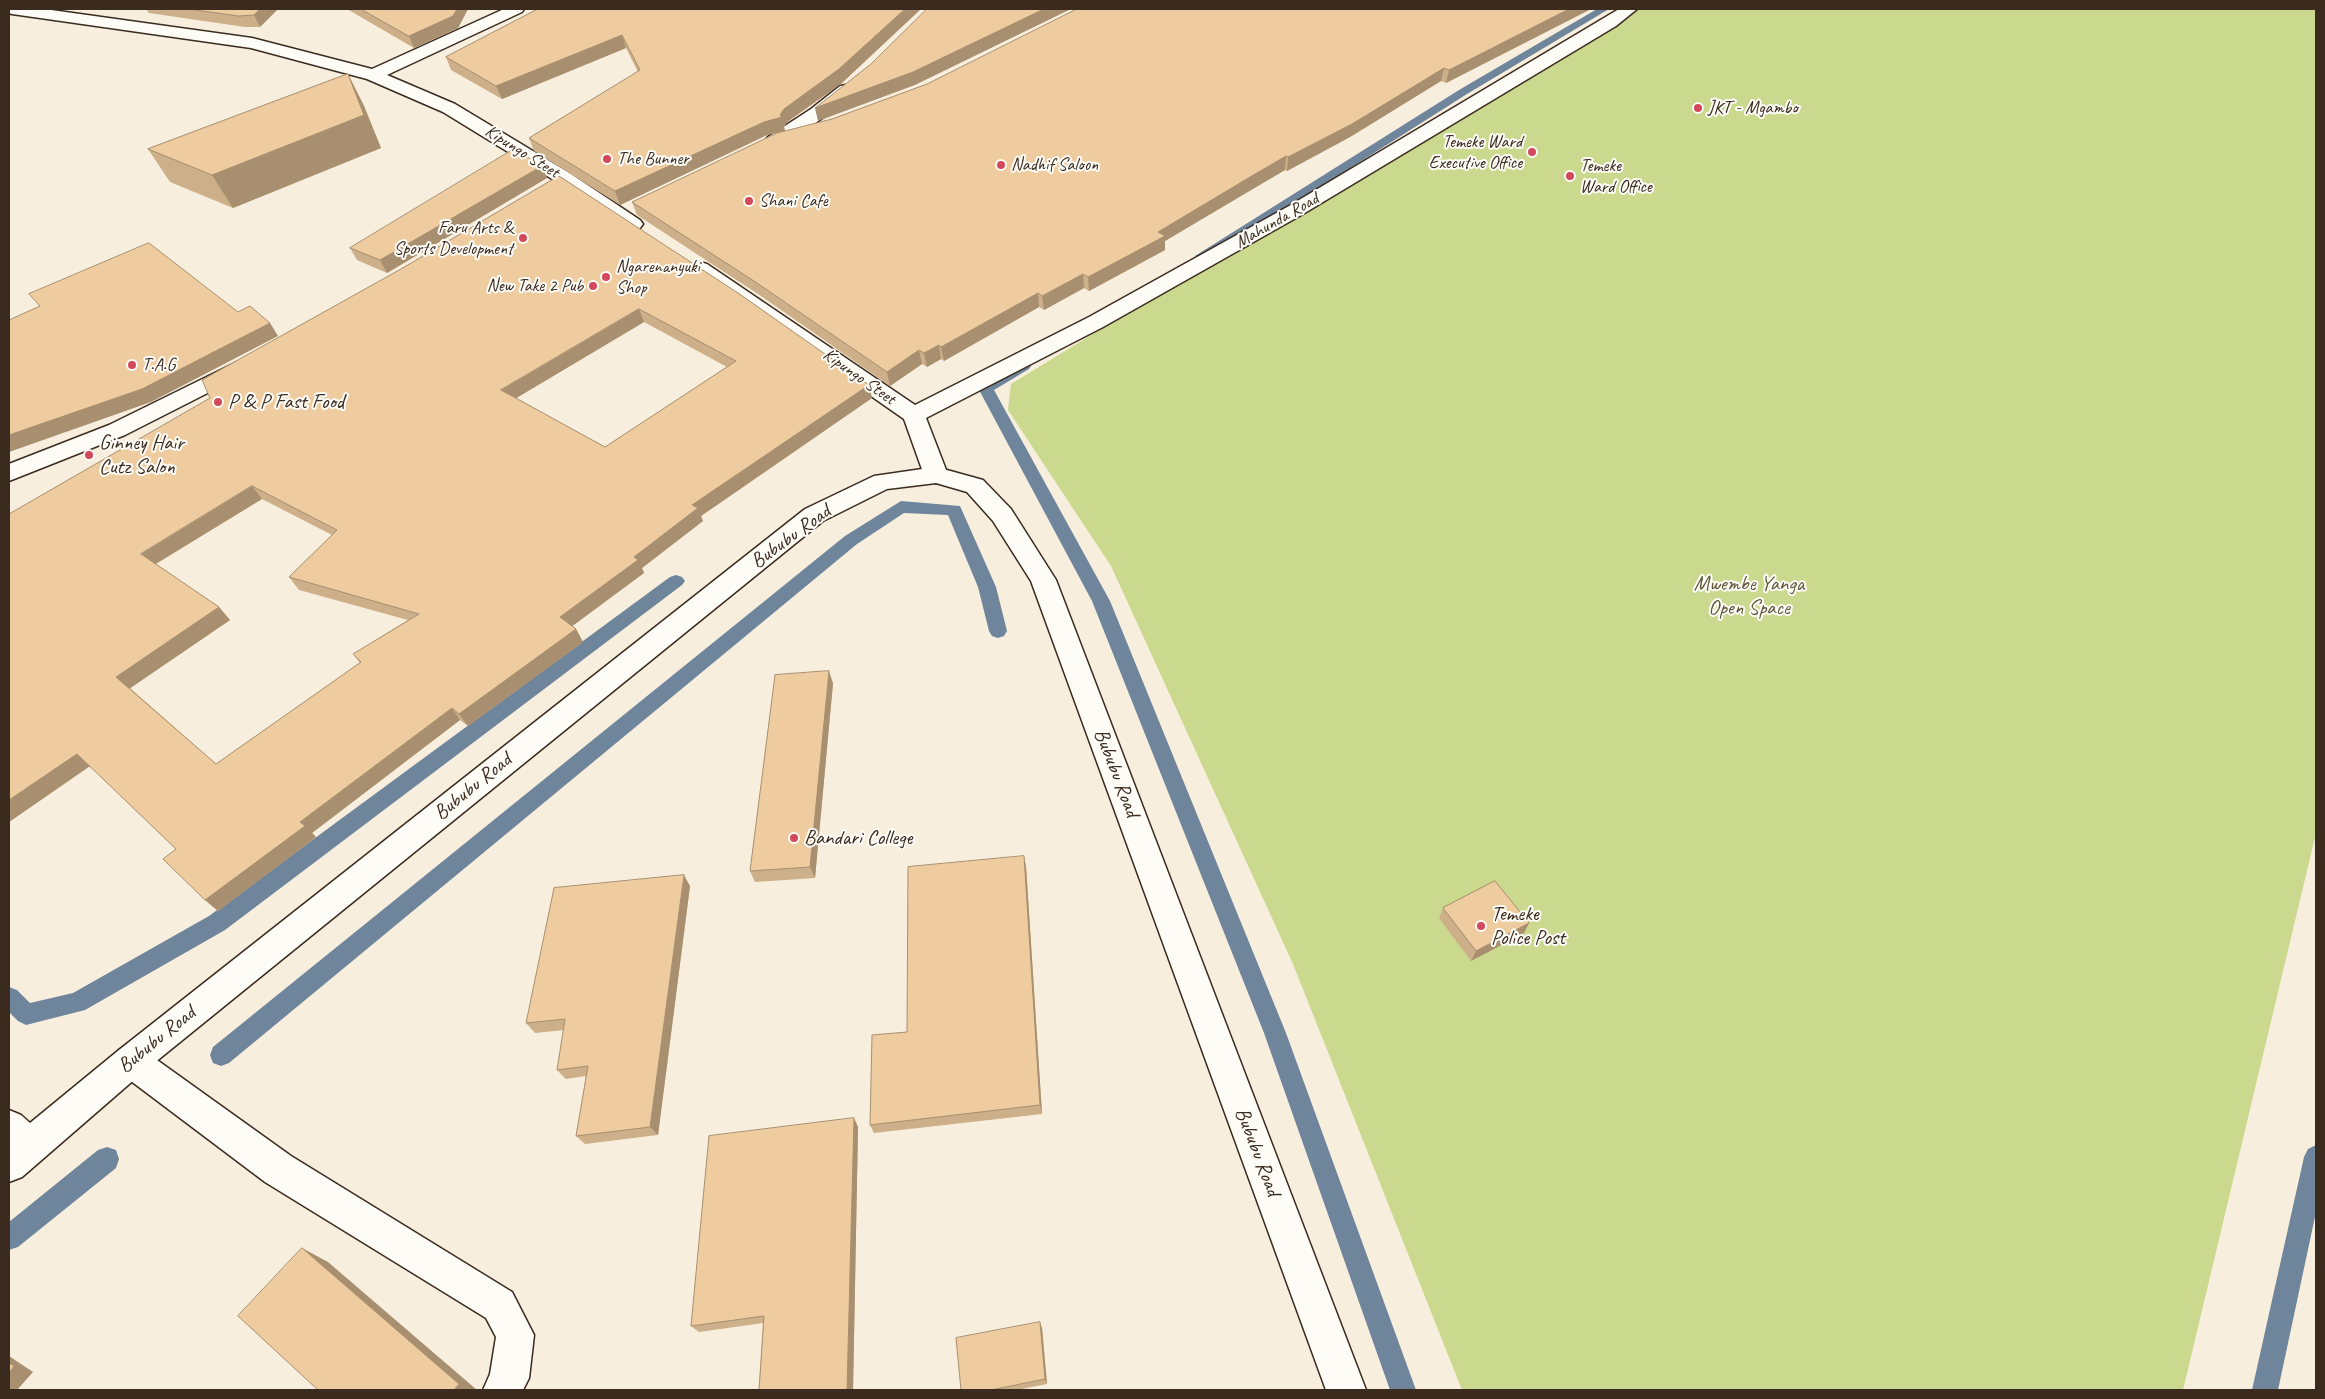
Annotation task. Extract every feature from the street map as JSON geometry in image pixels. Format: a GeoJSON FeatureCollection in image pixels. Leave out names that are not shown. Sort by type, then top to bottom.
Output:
{"type":"FeatureCollection","features":[{"type":"Feature","properties":{"kind":"street","name":"Kipungo Steet"},"geometry":{"type":"LineString","coordinates":[[12,9],[252,43],[373,76],[450,108],[556,182],[618,215],[650,236]]}},
{"type":"Feature","properties":{"kind":"street"},"geometry":{"type":"LineString","coordinates":[[373,76],[451,42],[516,9]]}},
{"type":"Feature","properties":{"kind":"street","name":"Mahunda Road"},"geometry":{"type":"LineString","coordinates":[[914,415],[1096,322],[1296,210],[1610,23],[1629,9]]}},
{"type":"Feature","properties":{"kind":"street"},"geometry":{"type":"LineString","coordinates":[[757,149],[774,141],[817,113],[861,77]]}},
{"type":"Feature","properties":{"kind":"street"},"geometry":{"type":"LineString","coordinates":[[774,141],[828,127]]}},
{"type":"Feature","properties":{"kind":"street"},"geometry":{"type":"LineString","coordinates":[[618,215],[636,207]]}},
{"type":"Feature","properties":{"kind":"street","name":"Kipungo Steet"},"geometry":{"type":"LineString","coordinates":[[682,256],[753,302],[914,415],[936,475]]}},
{"type":"Feature","properties":{"kind":"street"},"geometry":{"type":"LineString","coordinates":[[9,473],[117,430],[255,358]]}},
{"type":"Feature","properties":{"kind":"street","name":"Bububu Road"},"geometry":{"type":"LineString","coordinates":[[16,1146],[131,1061],[814,515],[882,482],[936,475],[975,486],[1002,515],[1043,580],[1346,1390]]}},
{"type":"Feature","properties":{"kind":"street"},"geometry":{"type":"LineString","coordinates":[[131,1061],[278,1169],[499,1305],[515,1335],[509,1378],[503,1390]]}},
{"type":"Feature","properties":{"kind":"green space","name":"Mwembe Yanga Open Space"},"geometry":{"type":"Polygon","coordinates":[[[1624,9],[2316,9],[2316,833],[2183,1390],[1462,1390],[1293,964],[1111,566],[1008,410],[1011,384],[1624,9]]]}},
{"type":"Feature","properties":{"kind":"building"},"geometry":{"type":"Polygon","coordinates":[[[189,9],[260,9],[254,15],[239,16],[189,9]]]}},
{"type":"Feature","properties":{"kind":"building"},"geometry":{"type":"Polygon","coordinates":[[[361,9],[457,9],[453,16],[409,36],[361,9]]]}},
{"type":"Feature","properties":{"kind":"building"},"geometry":{"type":"Polygon","coordinates":[[[538,9],[905,9],[839,69],[784,109],[780,115],[782,117],[764,122],[615,191],[529,138],[640,70],[622,35],[496,86],[446,57],[538,9]]]}},
{"type":"Feature","properties":{"kind":"building"},"geometry":{"type":"Polygon","coordinates":[[[927,9],[1044,9],[913,72],[815,108],[871,64],[927,9]]]}},
{"type":"Feature","properties":{"kind":"building"},"geometry":{"type":"Polygon","coordinates":[[[1077,9],[1569,9],[1449,70],[1444,68],[1352,124],[1288,157],[1286,156],[1158,232],[1165,236],[1088,277],[1083,274],[1042,296],[1038,293],[941,347],[939,345],[924,353],[919,350],[887,372],[757,283],[632,202],[777,133],[832,119],[927,84],[1077,9]]]}},
{"type":"Feature","properties":{"kind":"building"},"geometry":{"type":"Polygon","coordinates":[[[348,74],[364,115],[212,175],[148,149],[348,74]]]}},
{"type":"Feature","properties":{"kind":"building"},"geometry":{"type":"Polygon","coordinates":[[[514,149],[542,166],[380,260],[350,248],[514,149]]]}},
{"type":"Feature","properties":{"kind":"building"},"geometry":{"type":"Polygon","coordinates":[[[559,176],[741,295],[869,385],[692,505],[698,508],[634,557],[638,560],[560,617],[576,629],[459,714],[452,708],[300,822],[305,826],[205,900],[163,859],[176,849],[77,754],[9,800],[9,514],[210,398],[202,380],[401,269],[559,176]],[[639,309],[501,390],[605,447],[736,361],[639,309]],[[252,486],[141,554],[219,607],[116,677],[216,764],[361,662],[353,654],[419,614],[289,577],[337,530],[252,486]]]}},
{"type":"Feature","properties":{"kind":"building"},"geometry":{"type":"Polygon","coordinates":[[[149,243],[238,312],[250,306],[270,323],[142,389],[9,435],[9,320],[40,306],[29,294],[149,243]]]}},
{"type":"Feature","properties":{"kind":"building"},"geometry":{"type":"Polygon","coordinates":[[[829,671],[810,867],[750,871],[775,675],[829,671]]]}},
{"type":"Feature","properties":{"kind":"building"},"geometry":{"type":"Polygon","coordinates":[[[1024,856],[1040,1105],[870,1125],[872,1035],[907,1032],[908,867],[1024,856]]]}},
{"type":"Feature","properties":{"kind":"building"},"geometry":{"type":"Polygon","coordinates":[[[684,875],[650,1127],[576,1136],[588,1066],[557,1070],[565,1019],[526,1023],[554,888],[684,875]]]}},
{"type":"Feature","properties":{"kind":"building","name":"Temeke Police Post"},"geometry":{"type":"Polygon","coordinates":[[[1495,881],[1529,923],[1476,951],[1443,908],[1495,881]]]}},
{"type":"Feature","properties":{"kind":"building"},"geometry":{"type":"Polygon","coordinates":[[[854,1118],[847,1390],[759,1390],[764,1316],[691,1326],[709,1136],[854,1118]]]}},
{"type":"Feature","properties":{"kind":"building"},"geometry":{"type":"Polygon","coordinates":[[[302,1248],[459,1384],[454,1390],[318,1390],[238,1316],[302,1248]]]}},
{"type":"Feature","properties":{"kind":"building"},"geometry":{"type":"Polygon","coordinates":[[[1040,1322],[1045,1379],[991,1390],[961,1390],[956,1338],[1040,1322]]]}},
{"type":"Feature","properties":{"kind":"building"},"geometry":{"type":"Polygon","coordinates":[[[9,1363],[14,1366],[9,1373],[9,1363]]]}},
{"type":"Feature","properties":{"kind":"waterway"},"geometry":{"type":"LineString","coordinates":[[1202,256],[1463,92],[1604,9]]}},
{"type":"Feature","properties":{"kind":"waterway"},"geometry":{"type":"LineString","coordinates":[[1024,366],[986,388],[1101,601],[1275,1033],[1403,1390]]}},
{"type":"Feature","properties":{"kind":"waterway"},"geometry":{"type":"LineString","coordinates":[[221,1055],[851,540],[901,507],[954,510],[987,587],[998,631]]}},
{"type":"Feature","properties":{"kind":"waterway"},"geometry":{"type":"LineString","coordinates":[[9,997],[26,1014],[77,1003],[217,923],[676,581]]}},
{"type":"Feature","properties":{"kind":"waterway"},"geometry":{"type":"LineString","coordinates":[[2265,1390],[2316,1157]]}},
{"type":"Feature","properties":{"kind":"waterway"},"geometry":{"type":"LineString","coordinates":[[9,1238],[107,1159]]}},
{"type":"Feature","properties":{"kind":"place","name":"JKT - Mgambo"},"geometry":{"type":"Point","coordinates":[1698,108]}},
{"type":"Feature","properties":{"kind":"place","name":"Temeke Ward Executive Office"},"geometry":{"type":"Point","coordinates":[1532,152]}},
{"type":"Feature","properties":{"kind":"place","name":"The Bunner"},"geometry":{"type":"Point","coordinates":[607,159]}},
{"type":"Feature","properties":{"kind":"place","name":"Nadhif Saloon"},"geometry":{"type":"Point","coordinates":[1001,165]}},
{"type":"Feature","properties":{"kind":"place","name":"Temeke Ward Office"},"geometry":{"type":"Point","coordinates":[1570,176]}},
{"type":"Feature","properties":{"kind":"place","name":"Shani Cafe"},"geometry":{"type":"Point","coordinates":[749,201]}},
{"type":"Feature","properties":{"kind":"place","name":"Faru Arts & Sports Development"},"geometry":{"type":"Point","coordinates":[523,238]}},
{"type":"Feature","properties":{"kind":"place","name":"Ngarenanyuki Shop"},"geometry":{"type":"Point","coordinates":[606,277]}},
{"type":"Feature","properties":{"kind":"place","name":"New Take 2 Pub"},"geometry":{"type":"Point","coordinates":[593,286]}},
{"type":"Feature","properties":{"kind":"place","name":"T.A.G"},"geometry":{"type":"Point","coordinates":[132,365]}},
{"type":"Feature","properties":{"kind":"place","name":"P & P Fast Food"},"geometry":{"type":"Point","coordinates":[218,402]}},
{"type":"Feature","properties":{"kind":"place","name":"Ginney Hair Cutz Salon"},"geometry":{"type":"Point","coordinates":[89,455]}},
{"type":"Feature","properties":{"kind":"place","name":"Bandari College"},"geometry":{"type":"Point","coordinates":[794,838]}},
{"type":"Feature","properties":{"kind":"place","name":"Temeke Police Post"},"geometry":{"type":"Point","coordinates":[1481,926]}}]}
